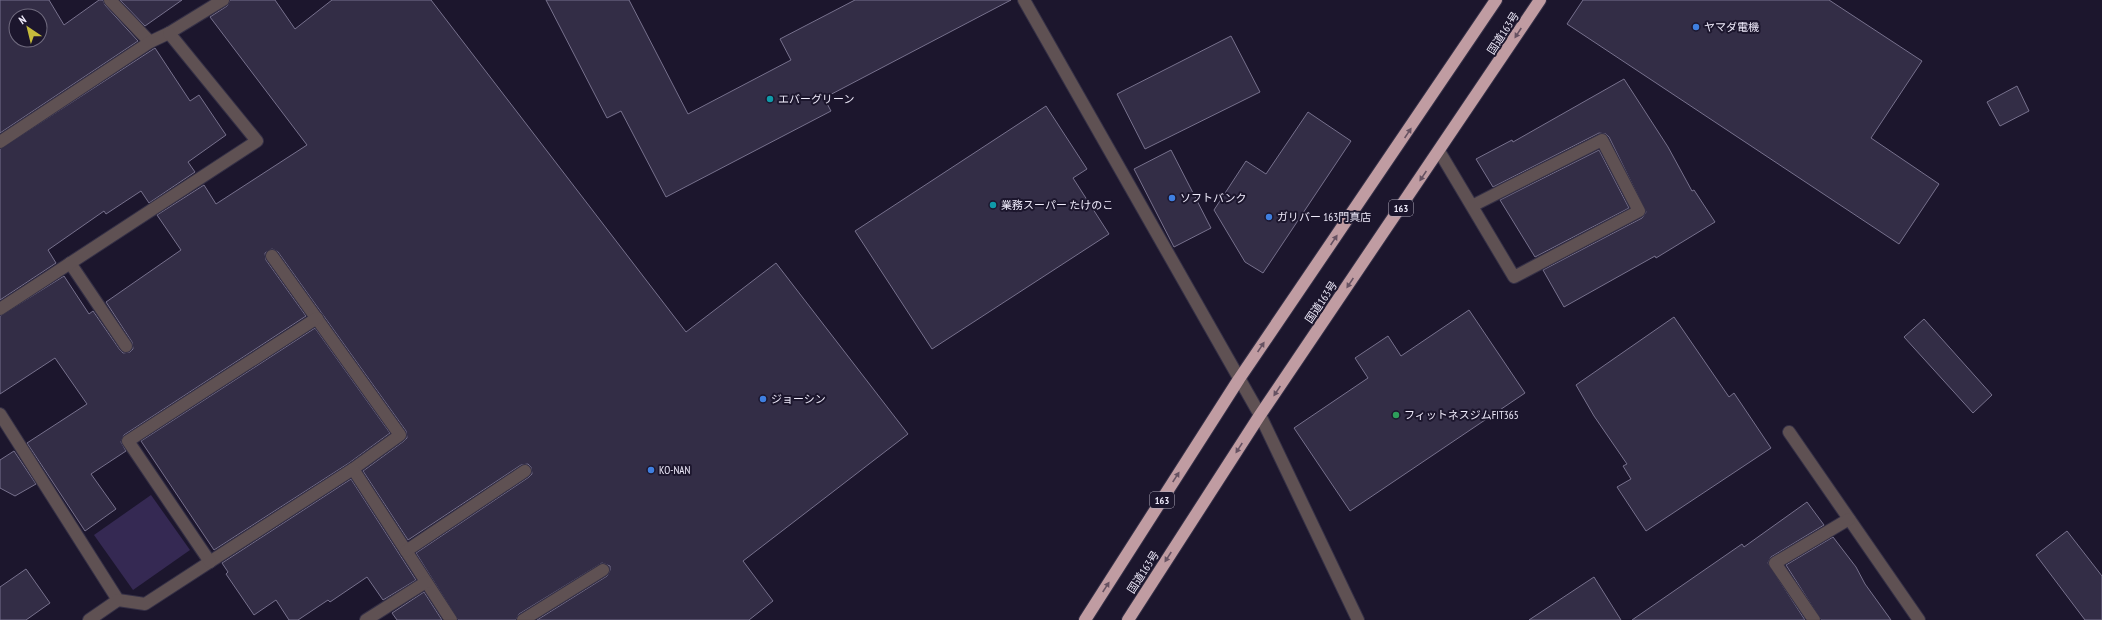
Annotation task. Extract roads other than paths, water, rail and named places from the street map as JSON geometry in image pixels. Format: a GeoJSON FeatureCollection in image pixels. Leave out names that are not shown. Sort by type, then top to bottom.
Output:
{"type":"FeatureCollection","features":[{"type":"Feature","properties":{"kind":"highway","name":"国道163号"},"geometry":{"type":"LineString","coordinates":[[1085,620],[1239,379],[1496,0]]}},
{"type":"Feature","properties":{"kind":"highway","name":"国道163号"},"geometry":{"type":"LineString","coordinates":[[1128,620],[1260,415],[1540,0]]}},
{"type":"Feature","properties":{"kind":"street"},"geometry":{"type":"LineString","coordinates":[[110,0],[150,42]]}},
{"type":"Feature","properties":{"kind":"street"},"geometry":{"type":"LineString","coordinates":[[0,142],[150,42],[169,33],[223,0]]}},
{"type":"Feature","properties":{"kind":"street"},"geometry":{"type":"LineString","coordinates":[[1024,0],[1260,415],[1358,620]]}},
{"type":"Feature","properties":{"kind":"street"},"geometry":{"type":"LineString","coordinates":[[0,309],[257,141],[169,33]]}},
{"type":"Feature","properties":{"kind":"street"},"geometry":{"type":"LineString","coordinates":[[1439,151],[1514,278],[1639,211],[1602,140],[1472,206]]}},
{"type":"Feature","properties":{"kind":"street"},"geometry":{"type":"LineString","coordinates":[[89,620],[118,600],[145,604],[353,469],[400,436],[272,256]]}},
{"type":"Feature","properties":{"kind":"street"},"geometry":{"type":"LineString","coordinates":[[70,263],[126,346]]}},
{"type":"Feature","properties":{"kind":"street"},"geometry":{"type":"LineString","coordinates":[[210,562],[128,441],[317,318]]}},
{"type":"Feature","properties":{"kind":"street"},"geometry":{"type":"LineString","coordinates":[[0,414],[118,600]]}},
{"type":"Feature","properties":{"kind":"street"},"geometry":{"type":"LineString","coordinates":[[1789,432],[1919,620]]}},
{"type":"Feature","properties":{"kind":"street"},"geometry":{"type":"LineString","coordinates":[[353,469],[451,620]]}},
{"type":"Feature","properties":{"kind":"street"},"geometry":{"type":"LineString","coordinates":[[406,551],[525,471]]}},
{"type":"Feature","properties":{"kind":"street"},"geometry":{"type":"LineString","coordinates":[[1814,620],[1775,562],[1849,518]]}},
{"type":"Feature","properties":{"kind":"street"},"geometry":{"type":"LineString","coordinates":[[523,620],[603,570]]}},
{"type":"Feature","properties":{"kind":"street"},"geometry":{"type":"LineString","coordinates":[[366,620],[426,582]]}},
{"type":"Feature","properties":{"kind":"place","name":"ヤマダ電機"},"geometry":{"type":"Point","coordinates":[1696,27]}},
{"type":"Feature","properties":{"kind":"place","name":"エバーグリーン"},"geometry":{"type":"Point","coordinates":[770,99]}},
{"type":"Feature","properties":{"kind":"place","name":"ソフトバンク"},"geometry":{"type":"Point","coordinates":[1172,198]}},
{"type":"Feature","properties":{"kind":"place","name":"業務スーパー たけのこ"},"geometry":{"type":"Point","coordinates":[993,205]}},
{"type":"Feature","properties":{"kind":"place","name":"ガリバー 163門真店"},"geometry":{"type":"Point","coordinates":[1269,217]}},
{"type":"Feature","properties":{"kind":"place","name":"ジョーシン"},"geometry":{"type":"Point","coordinates":[763,399]}},
{"type":"Feature","properties":{"kind":"place","name":"フィットネスジムFIT365"},"geometry":{"type":"Point","coordinates":[1396,415]}},
{"type":"Feature","properties":{"kind":"place","name":"KO-NAN"},"geometry":{"type":"Point","coordinates":[651,470]}}]}
